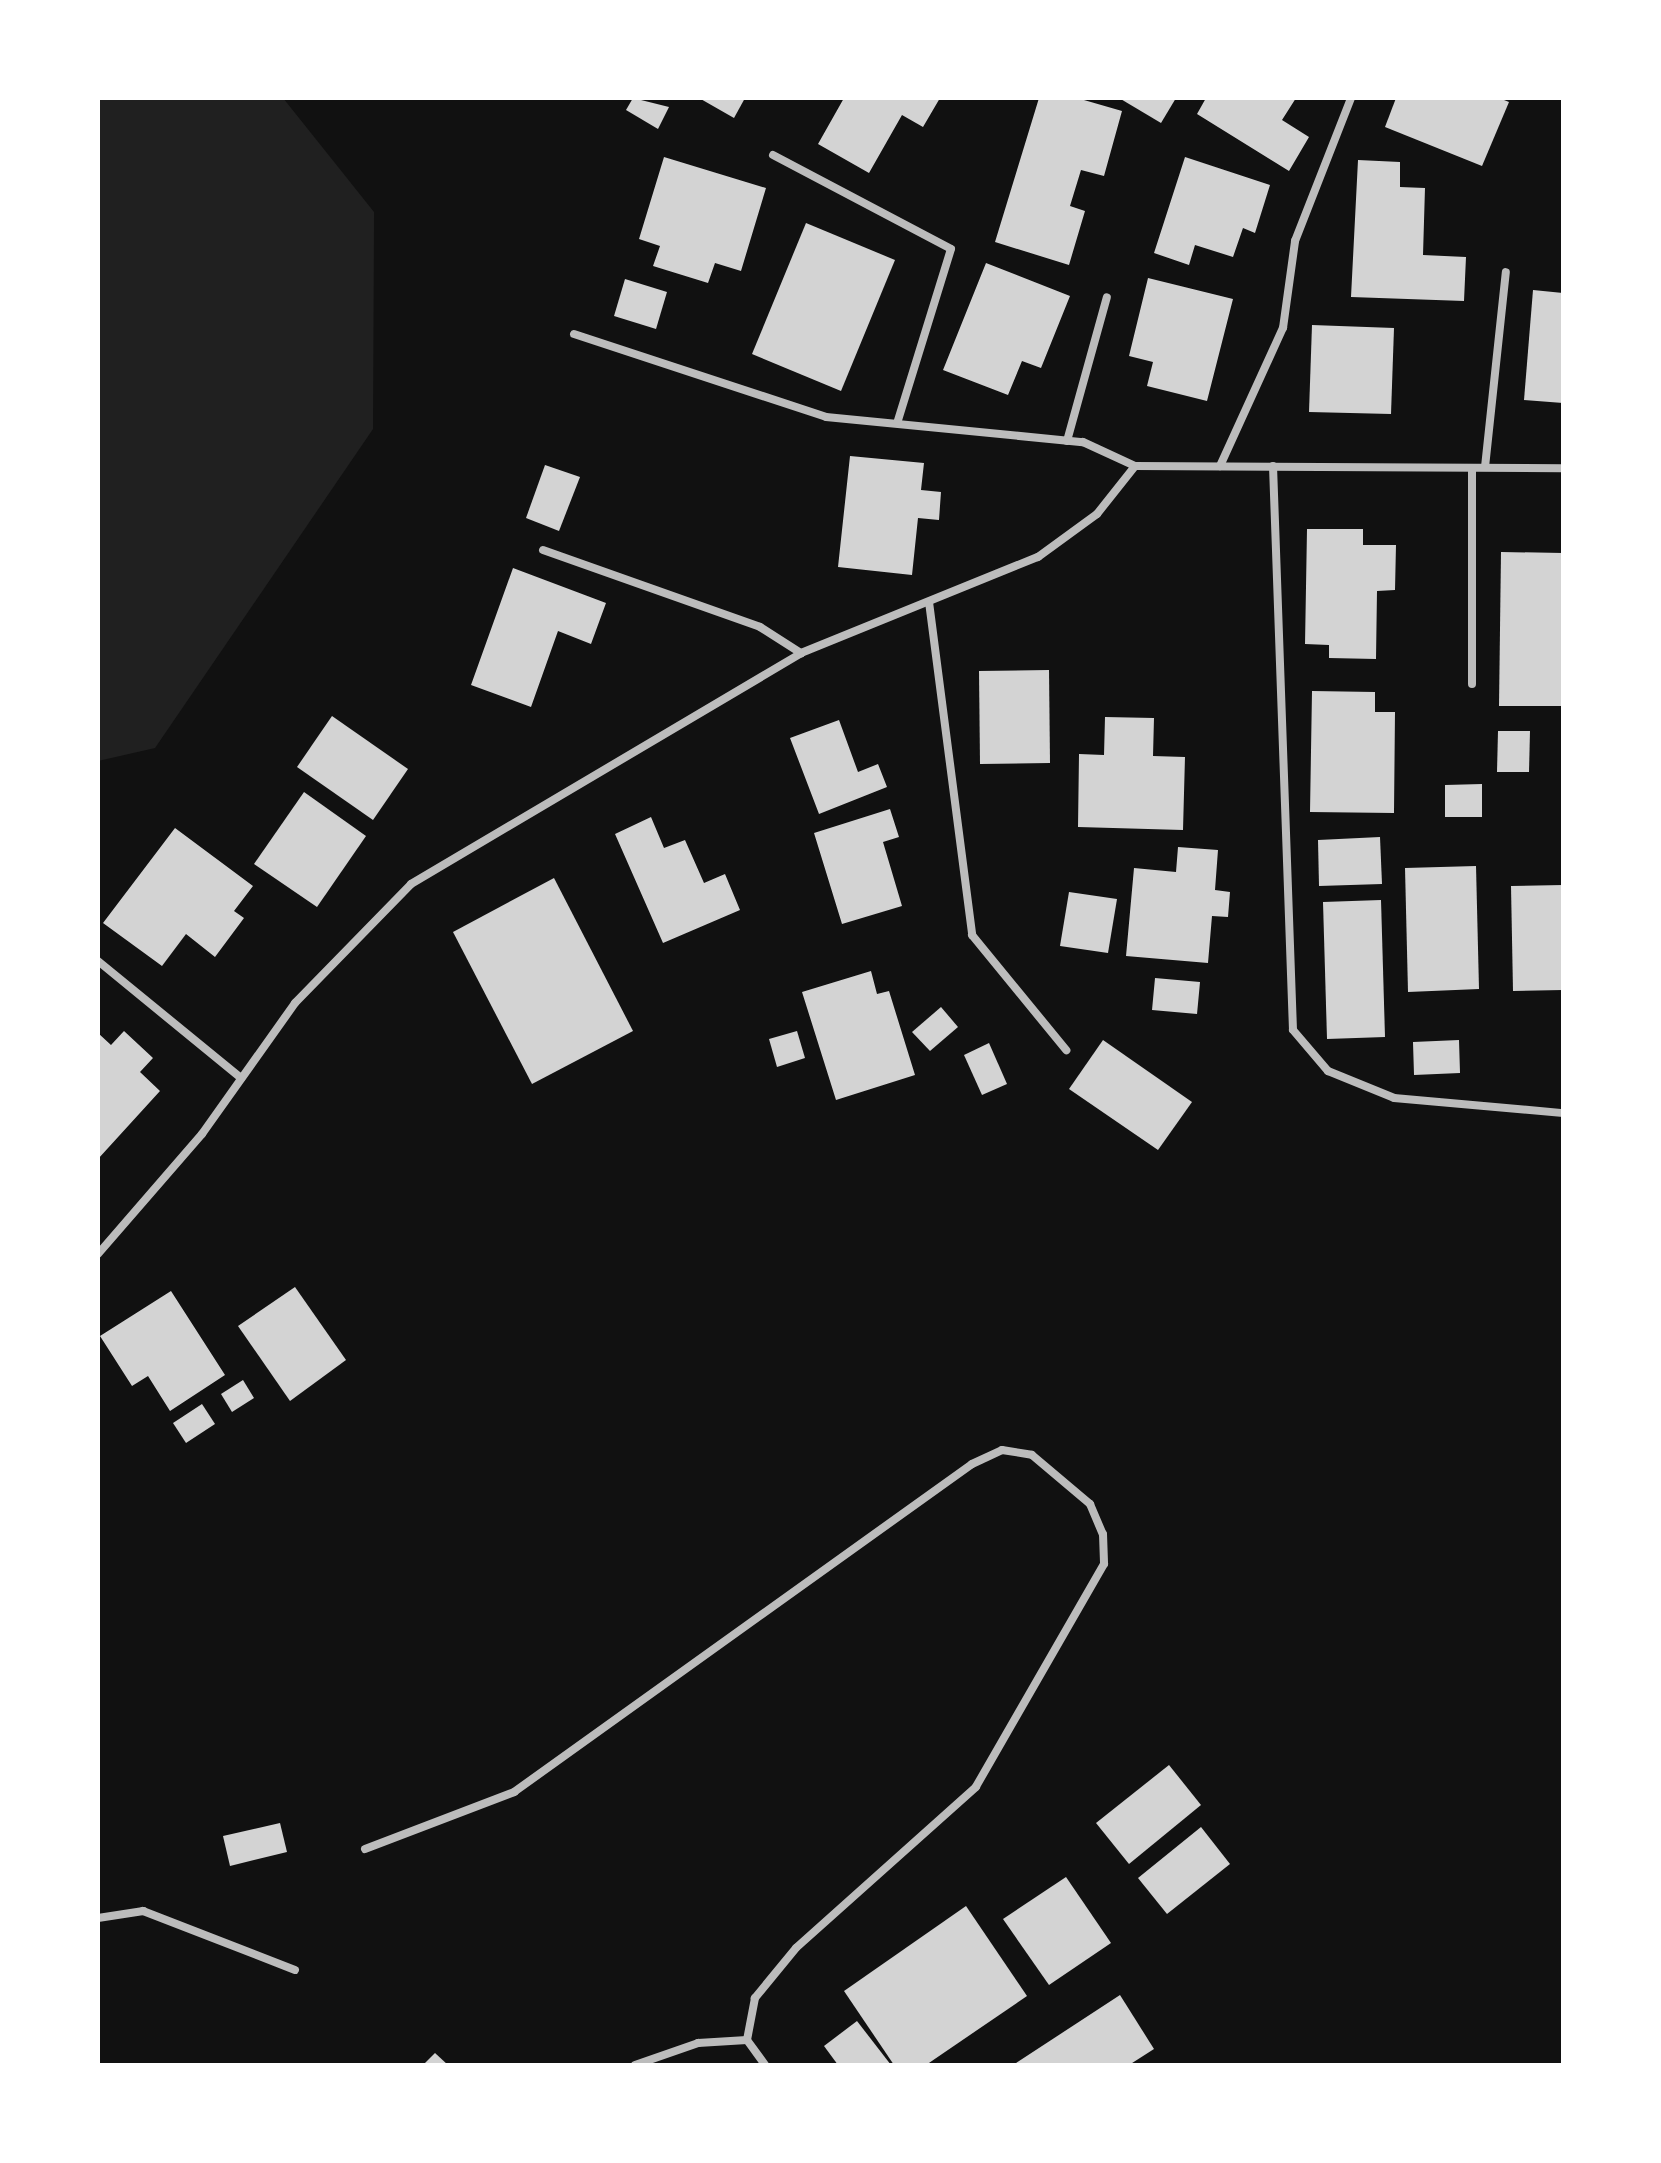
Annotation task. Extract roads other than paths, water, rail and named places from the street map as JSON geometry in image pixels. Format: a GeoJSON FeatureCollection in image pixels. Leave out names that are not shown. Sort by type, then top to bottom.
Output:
{"type":"FeatureCollection","features":[{"type":"Feature","properties":{"kind":"street"},"geometry":{"type":"LineString","coordinates":[[1220,466],[1283,328],[1295,241],[1351,98]]}},
{"type":"Feature","properties":{"kind":"street"},"geometry":{"type":"LineString","coordinates":[[773,155],[951,249],[897,423]]}},
{"type":"Feature","properties":{"kind":"street"},"geometry":{"type":"LineString","coordinates":[[1485,467],[1506,272]]}},
{"type":"Feature","properties":{"kind":"street"},"geometry":{"type":"LineString","coordinates":[[1067,441],[1107,297]]}},
{"type":"Feature","properties":{"kind":"street"},"geometry":{"type":"LineString","coordinates":[[574,334],[826,417],[1067,441],[1135,466],[1563,468]]}},
{"type":"Feature","properties":{"kind":"street"},"geometry":{"type":"LineString","coordinates":[[98,1254],[241,1078],[295,1003],[411,884],[801,653],[1038,557],[1097,514],[1135,466]]}},
{"type":"Feature","properties":{"kind":"street"},"geometry":{"type":"LineString","coordinates":[[1273,466],[1293,1030],[1328,1071],[1394,1098],[1563,1113]]}},
{"type":"Feature","properties":{"kind":"street"},"geometry":{"type":"LineString","coordinates":[[1472,468],[1472,684]]}},
{"type":"Feature","properties":{"kind":"street"},"geometry":{"type":"LineString","coordinates":[[543,550],[760,627],[801,653]]}},
{"type":"Feature","properties":{"kind":"street"},"geometry":{"type":"LineString","coordinates":[[929,602],[972,935],[1066,1050]]}},
{"type":"Feature","properties":{"kind":"street"},"geometry":{"type":"LineString","coordinates":[[98,961],[241,1078]]}},
{"type":"Feature","properties":{"kind":"street"},"geometry":{"type":"LineString","coordinates":[[365,1849],[514,1792],[972,1464],[1002,1450],[1032,1455],[1090,1504],[1103,1534],[1104,1564],[976,1787],[796,1948],[755,1998],[747,2040],[765,2065]]}},
{"type":"Feature","properties":{"kind":"street"},"geometry":{"type":"LineString","coordinates":[[98,1918],[143,1911],[295,1970]]}},
{"type":"Feature","properties":{"kind":"street"},"geometry":{"type":"LineString","coordinates":[[635,2065],[698,2043],[747,2040]]}}]}
